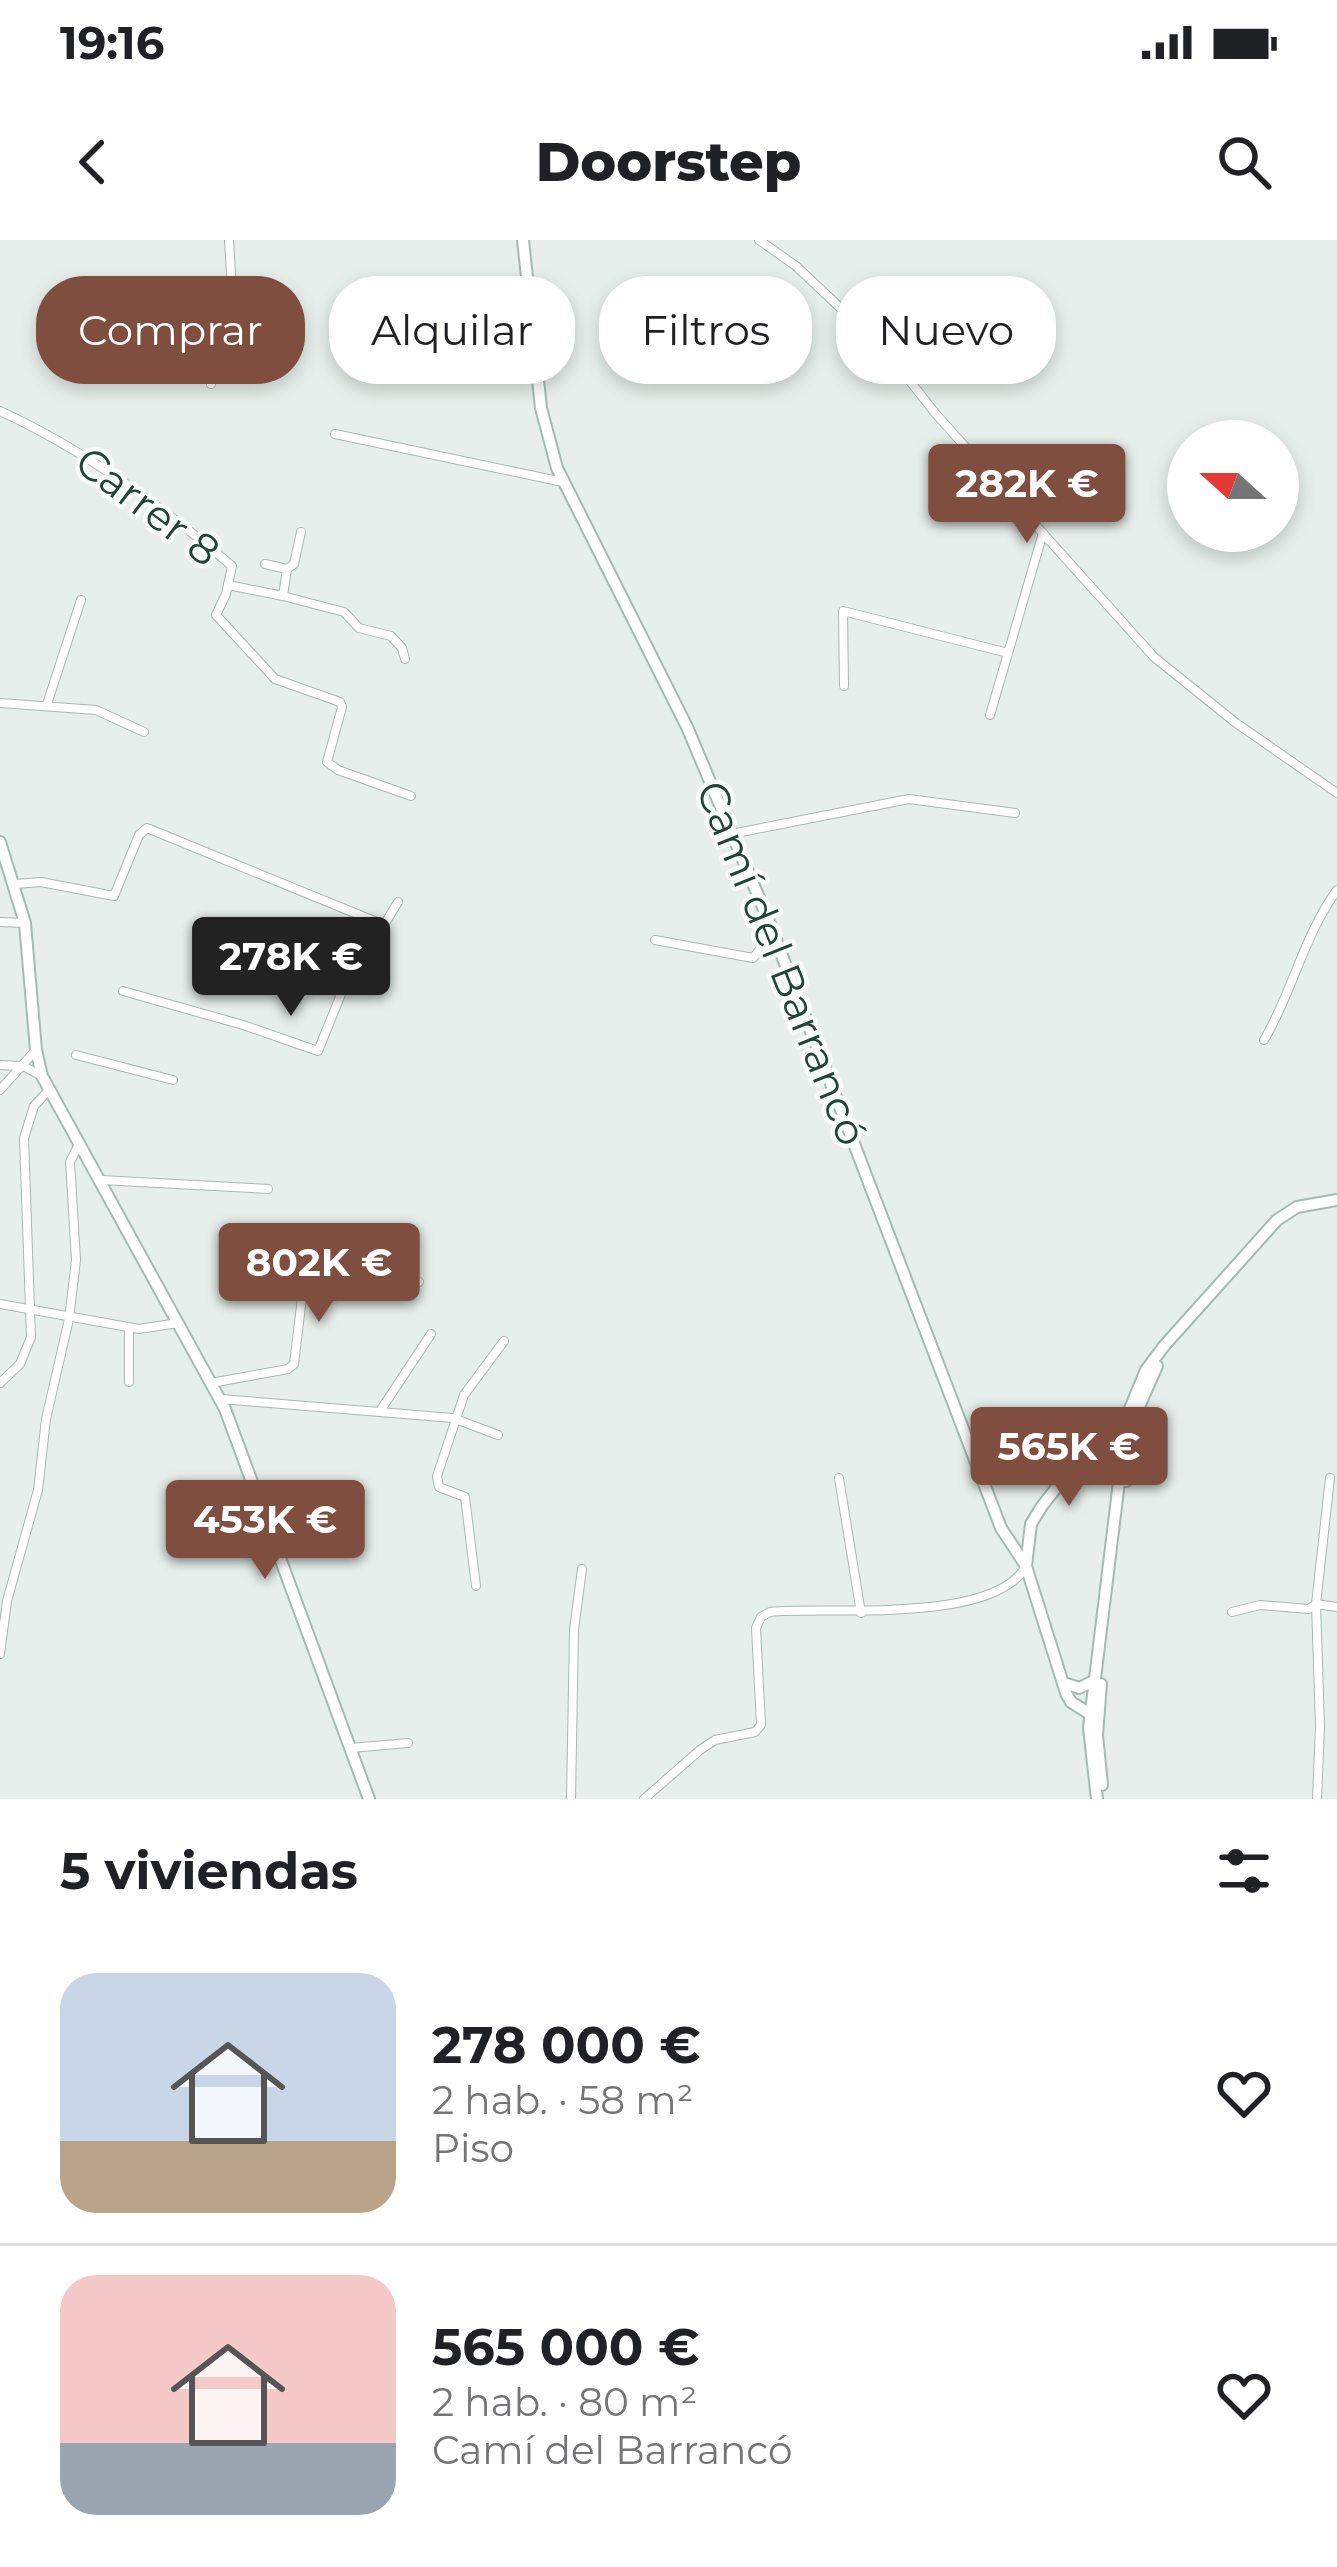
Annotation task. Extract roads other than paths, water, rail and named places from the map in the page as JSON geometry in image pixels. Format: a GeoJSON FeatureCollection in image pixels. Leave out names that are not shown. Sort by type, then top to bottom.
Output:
{"type":"FeatureCollection","features":[{"type":"Feature","properties":{"kind":"street"},"geometry":{"type":"LineString","coordinates":[[229,240],[231,276]]}},
{"type":"Feature","properties":{"kind":"street","name":"Camí del Barrancó"},"geometry":{"type":"LineString","coordinates":[[523,240],[546,438],[563,482],[687,727],[773,933],[992,1504],[1012,1549],[1026,1566],[1072,1702],[1088,1705]]}},
{"type":"Feature","properties":{"kind":"street"},"geometry":{"type":"LineString","coordinates":[[759,240],[796,266],[888,353],[934,413],[1154,657],[1236,723],[1337,794]]}},
{"type":"Feature","properties":{"kind":"street","name":"Carrer 8"},"geometry":{"type":"LineString","coordinates":[[0,411],[45,431],[232,566],[216,615],[275,679],[340,702],[327,762],[412,796]]}},
{"type":"Feature","properties":{"kind":"street"},"geometry":{"type":"LineString","coordinates":[[335,434],[563,482]]}},
{"type":"Feature","properties":{"kind":"street"},"geometry":{"type":"LineString","coordinates":[[265,564],[286,569],[294,564],[301,532]]}},
{"type":"Feature","properties":{"kind":"street"},"geometry":{"type":"LineString","coordinates":[[990,715],[1044,532]]}},
{"type":"Feature","properties":{"kind":"street"},"geometry":{"type":"LineString","coordinates":[[283,596],[286,569]]}},
{"type":"Feature","properties":{"kind":"street"},"geometry":{"type":"LineString","coordinates":[[228,585],[344,612],[359,628],[391,636],[406,659]]}},
{"type":"Feature","properties":{"kind":"street"},"geometry":{"type":"LineString","coordinates":[[47,704],[81,600]]}},
{"type":"Feature","properties":{"kind":"street"},"geometry":{"type":"LineString","coordinates":[[844,686],[843,610],[1008,653]]}},
{"type":"Feature","properties":{"kind":"street"},"geometry":{"type":"LineString","coordinates":[[0,704],[96,710],[144,733]]}},
{"type":"Feature","properties":{"kind":"street"},"geometry":{"type":"LineString","coordinates":[[731,834],[909,799],[1015,813]]}},
{"type":"Feature","properties":{"kind":"street"},"geometry":{"type":"LineString","coordinates":[[15,884],[41,882],[113,896],[139,835],[147,829],[383,925]]}},
{"type":"Feature","properties":{"kind":"street"},"geometry":{"type":"LineString","coordinates":[[0,842],[26,923],[42,1076],[219,1398],[369,1799]]}},
{"type":"Feature","properties":{"kind":"street"},"geometry":{"type":"LineString","coordinates":[[1264,1040],[1303,947],[1337,890]]}},
{"type":"Feature","properties":{"kind":"street"},"geometry":{"type":"LineString","coordinates":[[123,991],[318,1051],[352,967],[367,953],[398,902]]}},
{"type":"Feature","properties":{"kind":"street"},"geometry":{"type":"LineString","coordinates":[[0,922],[26,923]]}},
{"type":"Feature","properties":{"kind":"street"},"geometry":{"type":"LineString","coordinates":[[655,940],[753,958],[773,933]]}},
{"type":"Feature","properties":{"kind":"street"},"geometry":{"type":"LineString","coordinates":[[0,1090],[36,1050]]}},
{"type":"Feature","properties":{"kind":"street"},"geometry":{"type":"LineString","coordinates":[[76,1055],[173,1080]]}},
{"type":"Feature","properties":{"kind":"street"},"geometry":{"type":"LineString","coordinates":[[0,1065],[23,1066],[42,1076]]}},
{"type":"Feature","properties":{"kind":"street"},"geometry":{"type":"LineString","coordinates":[[0,1384],[28,1348],[32,1311],[24,1138],[34,1106],[50,1090]]}},
{"type":"Feature","properties":{"kind":"street"},"geometry":{"type":"LineString","coordinates":[[0,1654],[7,1601],[38,1490],[46,1418],[69,1319],[76,1260],[70,1162],[79,1144]]}},
{"type":"Feature","properties":{"kind":"street"},"geometry":{"type":"LineString","coordinates":[[99,1180],[268,1189]]}},
{"type":"Feature","properties":{"kind":"street"},"geometry":{"type":"LineString","coordinates":[[1097,1742],[1088,1705],[1121,1439],[1146,1370],[1277,1220],[1297,1207],[1337,1200]]}},
{"type":"Feature","properties":{"kind":"street"},"geometry":{"type":"LineString","coordinates":[[211,1383],[294,1364],[305,1273],[328,1270],[410,1288],[418,1282]]}},
{"type":"Feature","properties":{"kind":"street"},"geometry":{"type":"LineString","coordinates":[[0,1304],[129,1328],[152,1330],[178,1324]]}},
{"type":"Feature","properties":{"kind":"street"},"geometry":{"type":"LineString","coordinates":[[129,1328],[129,1382]]}},
{"type":"Feature","properties":{"kind":"street"},"geometry":{"type":"LineString","coordinates":[[1100,1799],[1097,1742],[1127,1472],[1138,1409],[1177,1333]]}},
{"type":"Feature","properties":{"kind":"street"},"geometry":{"type":"LineString","coordinates":[[380,1411],[431,1334]]}},
{"type":"Feature","properties":{"kind":"street"},"geometry":{"type":"LineString","coordinates":[[476,1586],[465,1497],[437,1482],[453,1418],[504,1341]]}},
{"type":"Feature","properties":{"kind":"street"},"geometry":{"type":"LineString","coordinates":[[1121,1439],[1144,1382],[1154,1371]]}},
{"type":"Feature","properties":{"kind":"street"},"geometry":{"type":"LineString","coordinates":[[219,1398],[453,1418],[498,1436]]}},
{"type":"Feature","properties":{"kind":"street"},"geometry":{"type":"LineString","coordinates":[[644,1799],[700,1750],[755,1732],[761,1725],[755,1628],[760,1617],[833,1608],[892,1612],[959,1602],[1010,1585],[1026,1566],[1031,1524],[1090,1444],[1112,1428],[1121,1439],[1127,1472]]}},
{"type":"Feature","properties":{"kind":"street"},"geometry":{"type":"LineString","coordinates":[[1090,1444],[1121,1439]]}},
{"type":"Feature","properties":{"kind":"street"},"geometry":{"type":"LineString","coordinates":[[839,1478],[860,1612]]}},
{"type":"Feature","properties":{"kind":"street"},"geometry":{"type":"LineString","coordinates":[[1317,1799],[1316,1604],[1330,1478]]}},
{"type":"Feature","properties":{"kind":"street"},"geometry":{"type":"LineString","coordinates":[[571,1799],[574,1630],[582,1569]]}},
{"type":"Feature","properties":{"kind":"street"},"geometry":{"type":"LineString","coordinates":[[1232,1612],[1260,1605],[1337,1607]]}},
{"type":"Feature","properties":{"kind":"street"},"geometry":{"type":"LineString","coordinates":[[1100,1799],[1091,1767],[1088,1705],[1109,1617]]}},
{"type":"Feature","properties":{"kind":"street"},"geometry":{"type":"LineString","coordinates":[[1068,1686],[1094,1681]]}},
{"type":"Feature","properties":{"kind":"street"},"geometry":{"type":"LineString","coordinates":[[351,1748],[408,1743]]}}]}
